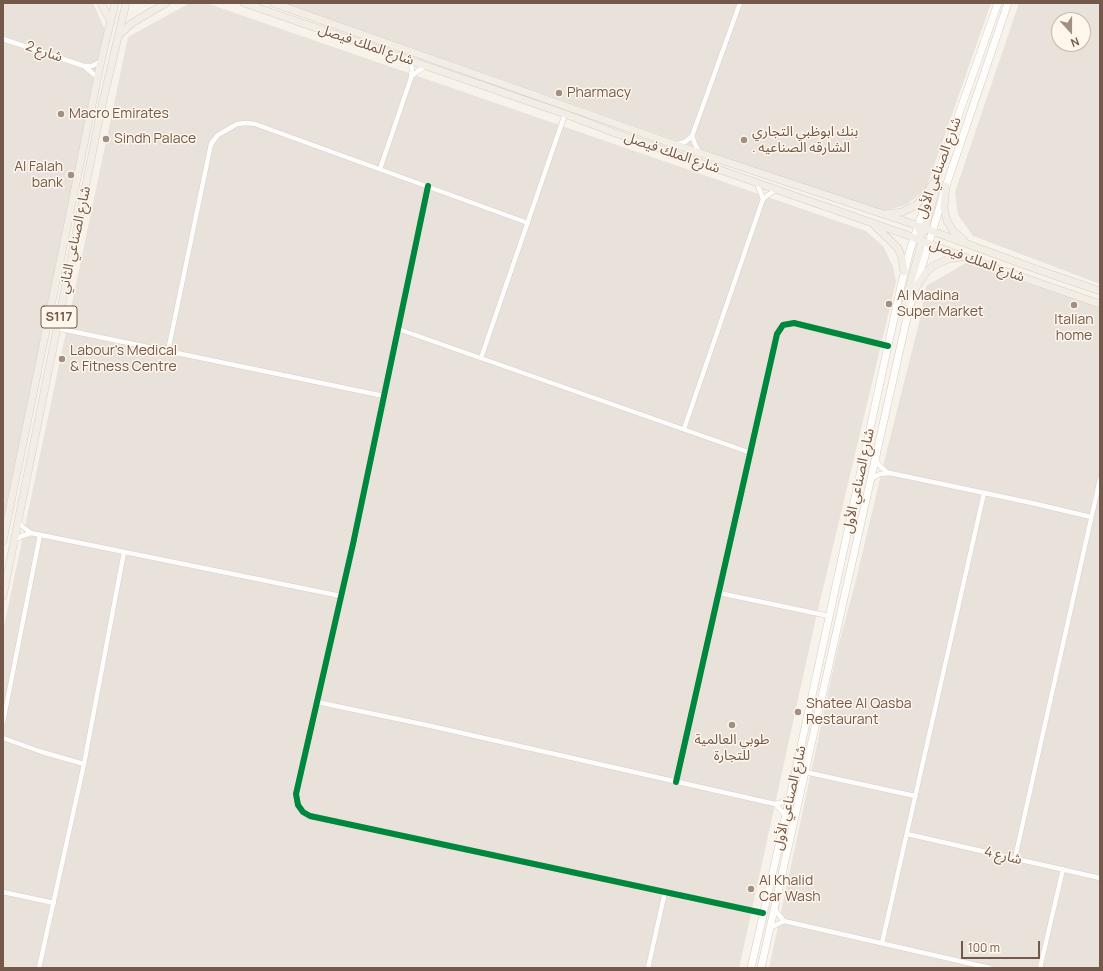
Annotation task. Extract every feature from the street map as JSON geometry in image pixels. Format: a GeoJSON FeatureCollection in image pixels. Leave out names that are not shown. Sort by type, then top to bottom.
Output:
{"type":"FeatureCollection","features":[{"type":"Feature","properties":{"kind":"main road"},"geometry":{"type":"LineString","coordinates":[[101,3],[111,22]]}},
{"type":"Feature","properties":{"kind":"main road","name":"شارع الصناعي الثاني"},"geometry":{"type":"LineString","coordinates":[[3,541],[101,61],[115,3]]}},
{"type":"Feature","properties":{"kind":"main road","name":"شارع الصناعي الثاني"},"geometry":{"type":"LineString","coordinates":[[3,596],[17,520],[102,106],[126,3]]}},
{"type":"Feature","properties":{"kind":"main road"},"geometry":{"type":"LineString","coordinates":[[117,38],[132,23],[166,3]]}},
{"type":"Feature","properties":{"kind":"main road","name":"شارع الملك فيصل"},"geometry":{"type":"LineString","coordinates":[[244,3],[565,114],[964,257],[1100,304]]}},
{"type":"Feature","properties":{"kind":"main road","name":"شارع الملك فيصل"},"geometry":{"type":"LineString","coordinates":[[273,3],[676,145],[925,228],[1100,291]]}},
{"type":"Feature","properties":{"kind":"main road","name":"شارع الصناعي الأول"},"geometry":{"type":"LineString","coordinates":[[936,179],[998,3]]}},
{"type":"Feature","properties":{"kind":"main road","name":"شارع الصناعي الأول"},"geometry":{"type":"LineString","coordinates":[[751,968],[786,816],[904,272],[914,238],[925,228],[946,186],[1008,3]]}},
{"type":"Feature","properties":{"kind":"main road"},"geometry":{"type":"LineString","coordinates":[[884,214],[902,212],[915,206],[926,194],[936,179]]}},
{"type":"Feature","properties":{"kind":"main road"},"geometry":{"type":"LineString","coordinates":[[908,313],[905,307],[906,301],[924,242],[925,228],[936,189],[936,179]]}},
{"type":"Feature","properties":{"kind":"main road"},"geometry":{"type":"LineString","coordinates":[[946,186],[944,208],[947,222],[957,235],[976,247]]}},
{"type":"Feature","properties":{"kind":"main road"},"geometry":{"type":"LineString","coordinates":[[872,223],[898,248],[902,258],[904,272]]}},
{"type":"Feature","properties":{"kind":"main road","name":"شارع الصناعي الأول"},"geometry":{"type":"LineString","coordinates":[[761,968],[908,313],[915,289],[924,242],[925,228]]}},
{"type":"Feature","properties":{"kind":"main road"},"geometry":{"type":"LineString","coordinates":[[915,289],[927,271],[936,263],[948,259],[964,257]]}},
{"type":"Feature","properties":{"kind":"street"},"geometry":{"type":"LineString","coordinates":[[676,145],[685,142],[692,136],[740,3]]}},
{"type":"Feature","properties":{"kind":"street","name":"شارع 2"},"geometry":{"type":"LineString","coordinates":[[3,39],[84,66],[98,78]]}},
{"type":"Feature","properties":{"kind":"street"},"geometry":{"type":"LineString","coordinates":[[380,169],[411,78],[412,69],[410,60]]}},
{"type":"Feature","properties":{"kind":"street"},"geometry":{"type":"LineString","coordinates":[[84,66],[92,66],[101,61]]}},
{"type":"Feature","properties":{"kind":"street"},"geometry":{"type":"LineString","coordinates":[[411,78],[426,66]]}},
{"type":"Feature","properties":{"kind":"street"},"geometry":{"type":"LineString","coordinates":[[482,358],[565,114]]}},
{"type":"Feature","properties":{"kind":"street"},"geometry":{"type":"LineString","coordinates":[[168,351],[210,147],[218,136],[233,125],[251,123],[528,223]]}},
{"type":"Feature","properties":{"kind":"street"},"geometry":{"type":"LineString","coordinates":[[692,136],[699,152]]}},
{"type":"Feature","properties":{"kind":"street"},"geometry":{"type":"LineString","coordinates":[[757,183],[763,199]]}},
{"type":"Feature","properties":{"kind":"street"},"geometry":{"type":"LineString","coordinates":[[428,186],[341,596],[296,794],[298,805],[306,814],[763,913]]}},
{"type":"Feature","properties":{"kind":"street"},"geometry":{"type":"LineString","coordinates":[[684,429],[763,199],[776,190]]}},
{"type":"Feature","properties":{"kind":"street"},"geometry":{"type":"LineString","coordinates":[[676,782],[777,334],[784,326],[794,324],[888,346]]}},
{"type":"Feature","properties":{"kind":"street"},"geometry":{"type":"LineString","coordinates":[[56,328],[384,396]]}},
{"type":"Feature","properties":{"kind":"street"},"geometry":{"type":"LineString","coordinates":[[398,329],[751,453]]}},
{"type":"Feature","properties":{"kind":"street"},"geometry":{"type":"LineString","coordinates":[[875,460],[880,466],[890,473]]}},
{"type":"Feature","properties":{"kind":"street"},"geometry":{"type":"LineString","coordinates":[[871,480],[880,474],[890,473],[1091,518]]}},
{"type":"Feature","properties":{"kind":"street"},"geometry":{"type":"LineString","coordinates":[[1015,858],[1100,479]]}},
{"type":"Feature","properties":{"kind":"street"},"geometry":{"type":"LineString","coordinates":[[882,943],[984,493]]}},
{"type":"Feature","properties":{"kind":"street"},"geometry":{"type":"LineString","coordinates":[[17,520],[31,533],[341,596]]}},
{"type":"Feature","properties":{"kind":"street"},"geometry":{"type":"LineString","coordinates":[[13,542],[22,536],[31,533]]}},
{"type":"Feature","properties":{"kind":"street"},"geometry":{"type":"LineString","coordinates":[[3,722],[40,535]]}},
{"type":"Feature","properties":{"kind":"street"},"geometry":{"type":"LineString","coordinates":[[39,968],[84,764],[124,552]]}},
{"type":"Feature","properties":{"kind":"street"},"geometry":{"type":"LineString","coordinates":[[719,593],[829,616]]}},
{"type":"Feature","properties":{"kind":"street"},"geometry":{"type":"LineString","coordinates":[[317,702],[446,729],[775,804],[783,802],[790,797]]}},
{"type":"Feature","properties":{"kind":"street"},"geometry":{"type":"LineString","coordinates":[[3,738],[42,752],[84,764]]}},
{"type":"Feature","properties":{"kind":"street"},"geometry":{"type":"LineString","coordinates":[[805,772],[915,796]]}},
{"type":"Feature","properties":{"kind":"street"},"geometry":{"type":"LineString","coordinates":[[775,804],[786,816]]}},
{"type":"Feature","properties":{"kind":"street","name":"شارع 4"},"geometry":{"type":"LineString","coordinates":[[907,834],[1100,878]]}},
{"type":"Feature","properties":{"kind":"street"},"geometry":{"type":"LineString","coordinates":[[1040,968],[1063,869]]}},
{"type":"Feature","properties":{"kind":"street"},"geometry":{"type":"LineString","coordinates":[[3,892],[54,903]]}},
{"type":"Feature","properties":{"kind":"street"},"geometry":{"type":"LineString","coordinates":[[648,968],[665,892]]}},
{"type":"Feature","properties":{"kind":"street"},"geometry":{"type":"LineString","coordinates":[[774,909],[784,921],[990,968]]}},
{"type":"Feature","properties":{"kind":"street"},"geometry":{"type":"LineString","coordinates":[[770,928],[784,921]]}},
{"type":"Feature","properties":{"kind":"shaded area"},"geometry":{"type":"Polygon","coordinates":[[[3,3],[93,3],[105,30],[3,530],[3,3]]]}},
{"type":"Feature","properties":{"kind":"shaded area"},"geometry":{"type":"Polygon","coordinates":[[[190,3],[206,3],[866,231],[883,246],[893,267],[896,282],[815,622],[739,968],[3,968],[3,631],[128,37],[190,3]]]}},
{"type":"Feature","properties":{"kind":"shaded area"},"geometry":{"type":"Polygon","coordinates":[[[284,3],[991,3],[926,189],[906,205],[880,212],[284,3]]]}},
{"type":"Feature","properties":{"kind":"shaded area"},"geometry":{"type":"Polygon","coordinates":[[[1019,3],[1100,3],[1100,284],[973,236],[958,215],[955,192],[1019,3]]]}},
{"type":"Feature","properties":{"kind":"shaded area"},"geometry":{"type":"Polygon","coordinates":[[[966,263],[1100,306],[1100,968],[769,968],[838,647],[856,580],[921,315],[926,286],[966,263]]]}},
{"type":"Feature","properties":{"kind":"cycle path"},"geometry":{"type":"LineString","coordinates":[[428,186],[353,544],[296,794],[298,805],[303,812],[310,816],[763,913]]}},
{"type":"Feature","properties":{"kind":"cycle path"},"geometry":{"type":"LineString","coordinates":[[676,782],[777,334],[783,325],[794,323],[888,346]]}},
{"type":"Feature","properties":{"kind":"place","name":"Pharmacy"},"geometry":{"type":"Point","coordinates":[559,93]}},
{"type":"Feature","properties":{"kind":"place","name":"Macro Emirates"},"geometry":{"type":"Point","coordinates":[61,114]}},
{"type":"Feature","properties":{"kind":"place","name":"Sindh Palace"},"geometry":{"type":"Point","coordinates":[106,139]}},
{"type":"Feature","properties":{"kind":"place","name":"بنك ابوظبي التجاري . الشارقه الصناعيه"},"geometry":{"type":"Point","coordinates":[744,140]}},
{"type":"Feature","properties":{"kind":"place","name":"Al Falah bank"},"geometry":{"type":"Point","coordinates":[71,175]}},
{"type":"Feature","properties":{"kind":"place","name":"Al Madina Super Market"},"geometry":{"type":"Point","coordinates":[889,304]}},
{"type":"Feature","properties":{"kind":"place","name":"Italian home"},"geometry":{"type":"Point","coordinates":[1074,305]}},
{"type":"Feature","properties":{"kind":"place","name":"Labour's Medical & Fitness Centre"},"geometry":{"type":"Point","coordinates":[62,359]}},
{"type":"Feature","properties":{"kind":"place","name":"Shatee Al Qasba Restaurant"},"geometry":{"type":"Point","coordinates":[798,712]}},
{"type":"Feature","properties":{"kind":"place","name":"طوبي العالمية للتجارة"},"geometry":{"type":"Point","coordinates":[732,725]}},
{"type":"Feature","properties":{"kind":"place","name":"Al Khalid Car Wash"},"geometry":{"type":"Point","coordinates":[751,889]}}]}
